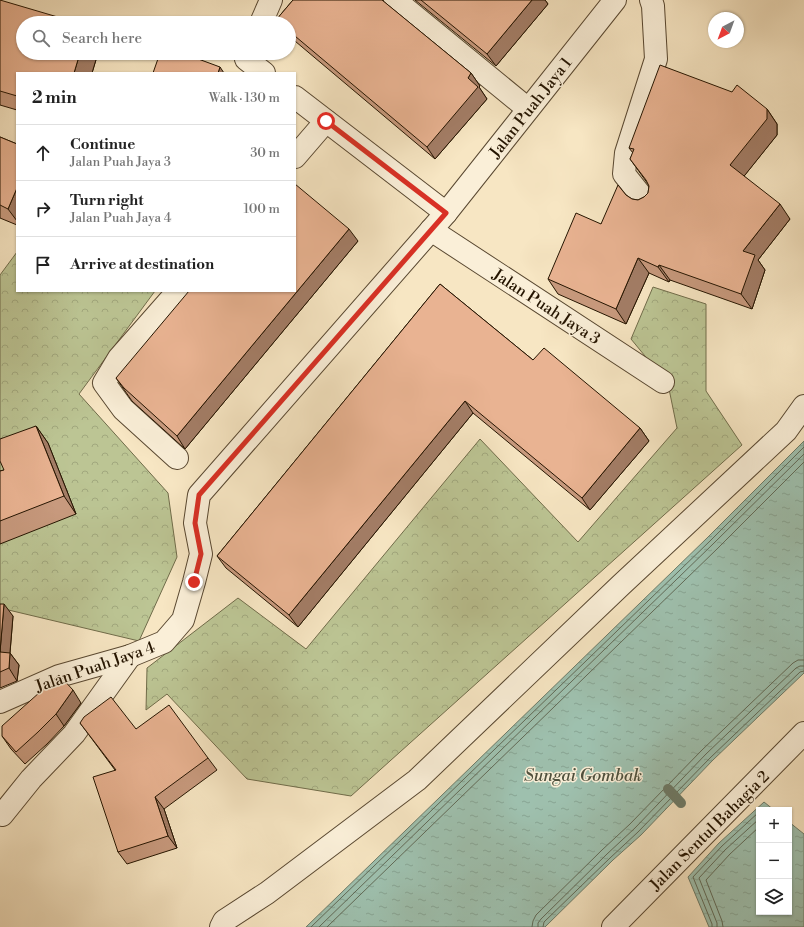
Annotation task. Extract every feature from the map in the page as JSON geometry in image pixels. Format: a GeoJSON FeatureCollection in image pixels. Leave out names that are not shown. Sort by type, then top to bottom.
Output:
{"type":"FeatureCollection","features":[{"type":"Feature","properties":{"kind":"street"},"geometry":{"type":"LineString","coordinates":[[265,16],[271,0]]}},
{"type":"Feature","properties":{"kind":"street"},"geometry":{"type":"LineString","coordinates":[[395,0],[528,109]]}},
{"type":"Feature","properties":{"kind":"street","name":"Jalan Puah Jaya 1"},"geometry":{"type":"LineString","coordinates":[[446,213],[615,0]]}},
{"type":"Feature","properties":{"kind":"street"},"geometry":{"type":"LineString","coordinates":[[647,203],[624,174],[626,153],[656,59],[653,6],[651,0]]}},
{"type":"Feature","properties":{"kind":"street"},"geometry":{"type":"LineString","coordinates":[[251,60],[263,72]]}},
{"type":"Feature","properties":{"kind":"street"},"geometry":{"type":"LineString","coordinates":[[296,98],[446,213]]}},
{"type":"Feature","properties":{"kind":"street"},"geometry":{"type":"LineString","coordinates":[[296,156],[326,121]]}},
{"type":"Feature","properties":{"kind":"street","name":"Jalan Puah Jaya 4"},"geometry":{"type":"LineString","coordinates":[[0,702],[59,676],[130,656],[164,642],[183,620],[201,554],[195,523],[199,495],[446,213]]}},
{"type":"Feature","properties":{"kind":"street","name":"Jalan Puah Jaya 3"},"geometry":{"type":"LineString","coordinates":[[431,230],[663,382]]}},
{"type":"Feature","properties":{"kind":"street"},"geometry":{"type":"LineString","coordinates":[[177,292],[119,358],[104,383],[123,409],[178,458]]}},
{"type":"Feature","properties":{"kind":"street"},"geometry":{"type":"LineString","coordinates":[[221,927],[224,921],[267,892],[417,780],[786,430],[804,406]]}},
{"type":"Feature","properties":{"kind":"street"},"geometry":{"type":"LineString","coordinates":[[2,815],[31,779],[74,734],[130,656]]}},
{"type":"Feature","properties":{"kind":"street","name":"Jalan Sentul Bahagia 2"},"geometry":{"type":"LineString","coordinates":[[614,927],[804,733]]}},
{"type":"Feature","properties":{"kind":"green space"},"geometry":{"type":"Polygon","coordinates":[[[16,253],[16,292],[154,292],[79,394],[168,493],[177,557],[139,641],[0,608],[0,275],[16,253]]]}},
{"type":"Feature","properties":{"kind":"green space"},"geometry":{"type":"Polygon","coordinates":[[[653,287],[706,304],[706,391],[742,445],[351,796],[247,779],[167,694],[146,710],[147,668],[238,598],[306,649],[480,439],[578,542],[677,428],[668,384],[631,339],[653,287]]]}},
{"type":"Feature","properties":{"kind":"water","name":"Sungai Gombak"},"geometry":{"type":"Polygon","coordinates":[[[804,441],[804,673],[713,760],[641,835],[613,860],[545,927],[306,927],[707,538],[804,441]]]}},
{"type":"Feature","properties":{"kind":"water"},"geometry":{"type":"Polygon","coordinates":[[[764,802],[770,807],[759,807],[764,802]]]}},
{"type":"Feature","properties":{"kind":"water"},"geometry":{"type":"Polygon","coordinates":[[[756,809],[756,915],[792,915],[792,824],[804,834],[804,927],[709,927],[688,877],[719,843],[756,809]]]}},
{"type":"Feature","properties":{"kind":"building"},"geometry":{"type":"Polygon","coordinates":[[[0,0],[54,16],[16,16],[16,60],[78,60],[74,72],[16,72],[16,96],[0,91],[0,0]]]}},
{"type":"Feature","properties":{"kind":"building"},"geometry":{"type":"Polygon","coordinates":[[[293,0],[382,0],[471,73],[468,78],[478,87],[427,147],[296,37],[296,16],[279,16],[293,0]]]}},
{"type":"Feature","properties":{"kind":"building"},"geometry":{"type":"Polygon","coordinates":[[[421,0],[532,0],[487,54],[421,0]]]}},
{"type":"Feature","properties":{"kind":"building"},"geometry":{"type":"Polygon","coordinates":[[[158,60],[201,60],[220,67],[218,72],[153,72],[158,60]]]}},
{"type":"Feature","properties":{"kind":"building"},"geometry":{"type":"Polygon","coordinates":[[[660,65],[732,92],[737,85],[767,109],[767,119],[730,165],[780,204],[743,251],[755,255],[741,294],[659,265],[658,267],[638,258],[616,309],[548,279],[576,213],[601,224],[618,185],[626,195],[632,199],[638,200],[648,193],[649,186],[646,180],[630,159],[634,149],[629,148],[660,65]]]}},
{"type":"Feature","properties":{"kind":"building"},"geometry":{"type":"Polygon","coordinates":[[[0,137],[16,144],[16,190],[8,209],[0,205],[0,137]]]}},
{"type":"Feature","properties":{"kind":"building"},"geometry":{"type":"Polygon","coordinates":[[[296,185],[349,229],[177,436],[124,388],[116,378],[188,292],[296,292],[296,185]]]}},
{"type":"Feature","properties":{"kind":"building"},"geometry":{"type":"Polygon","coordinates":[[[440,284],[533,360],[544,348],[640,428],[582,498],[465,401],[289,615],[217,556],[440,284]]]}},
{"type":"Feature","properties":{"kind":"building"},"geometry":{"type":"Polygon","coordinates":[[[36,426],[64,496],[0,521],[0,471],[4,470],[0,461],[0,439],[36,426]]]}},
{"type":"Feature","properties":{"kind":"building"},"geometry":{"type":"Polygon","coordinates":[[[0,604],[4,604],[0,652],[0,604]]]}},
{"type":"Feature","properties":{"kind":"building"},"geometry":{"type":"Polygon","coordinates":[[[0,652],[10,653],[9,668],[0,672],[0,652]]]}},
{"type":"Feature","properties":{"kind":"building"},"geometry":{"type":"Polygon","coordinates":[[[59,675],[73,690],[56,714],[16,752],[2,736],[2,726],[59,675]]]}},
{"type":"Feature","properties":{"kind":"building"},"geometry":{"type":"Polygon","coordinates":[[[111,697],[136,729],[169,705],[208,758],[155,797],[168,836],[118,852],[93,777],[116,770],[80,723],[84,717],[111,697]]]}},
{"type":"Feature","properties":{"kind":"waterway"},"geometry":{"type":"LineString","coordinates":[[668,789],[681,803]]}},
{"type":"Feature","properties":{"kind":"route"},"geometry":{"type":"LineString","coordinates":[[194,582],[201,554],[195,523],[199,495],[446,213],[326,121]]}}]}
